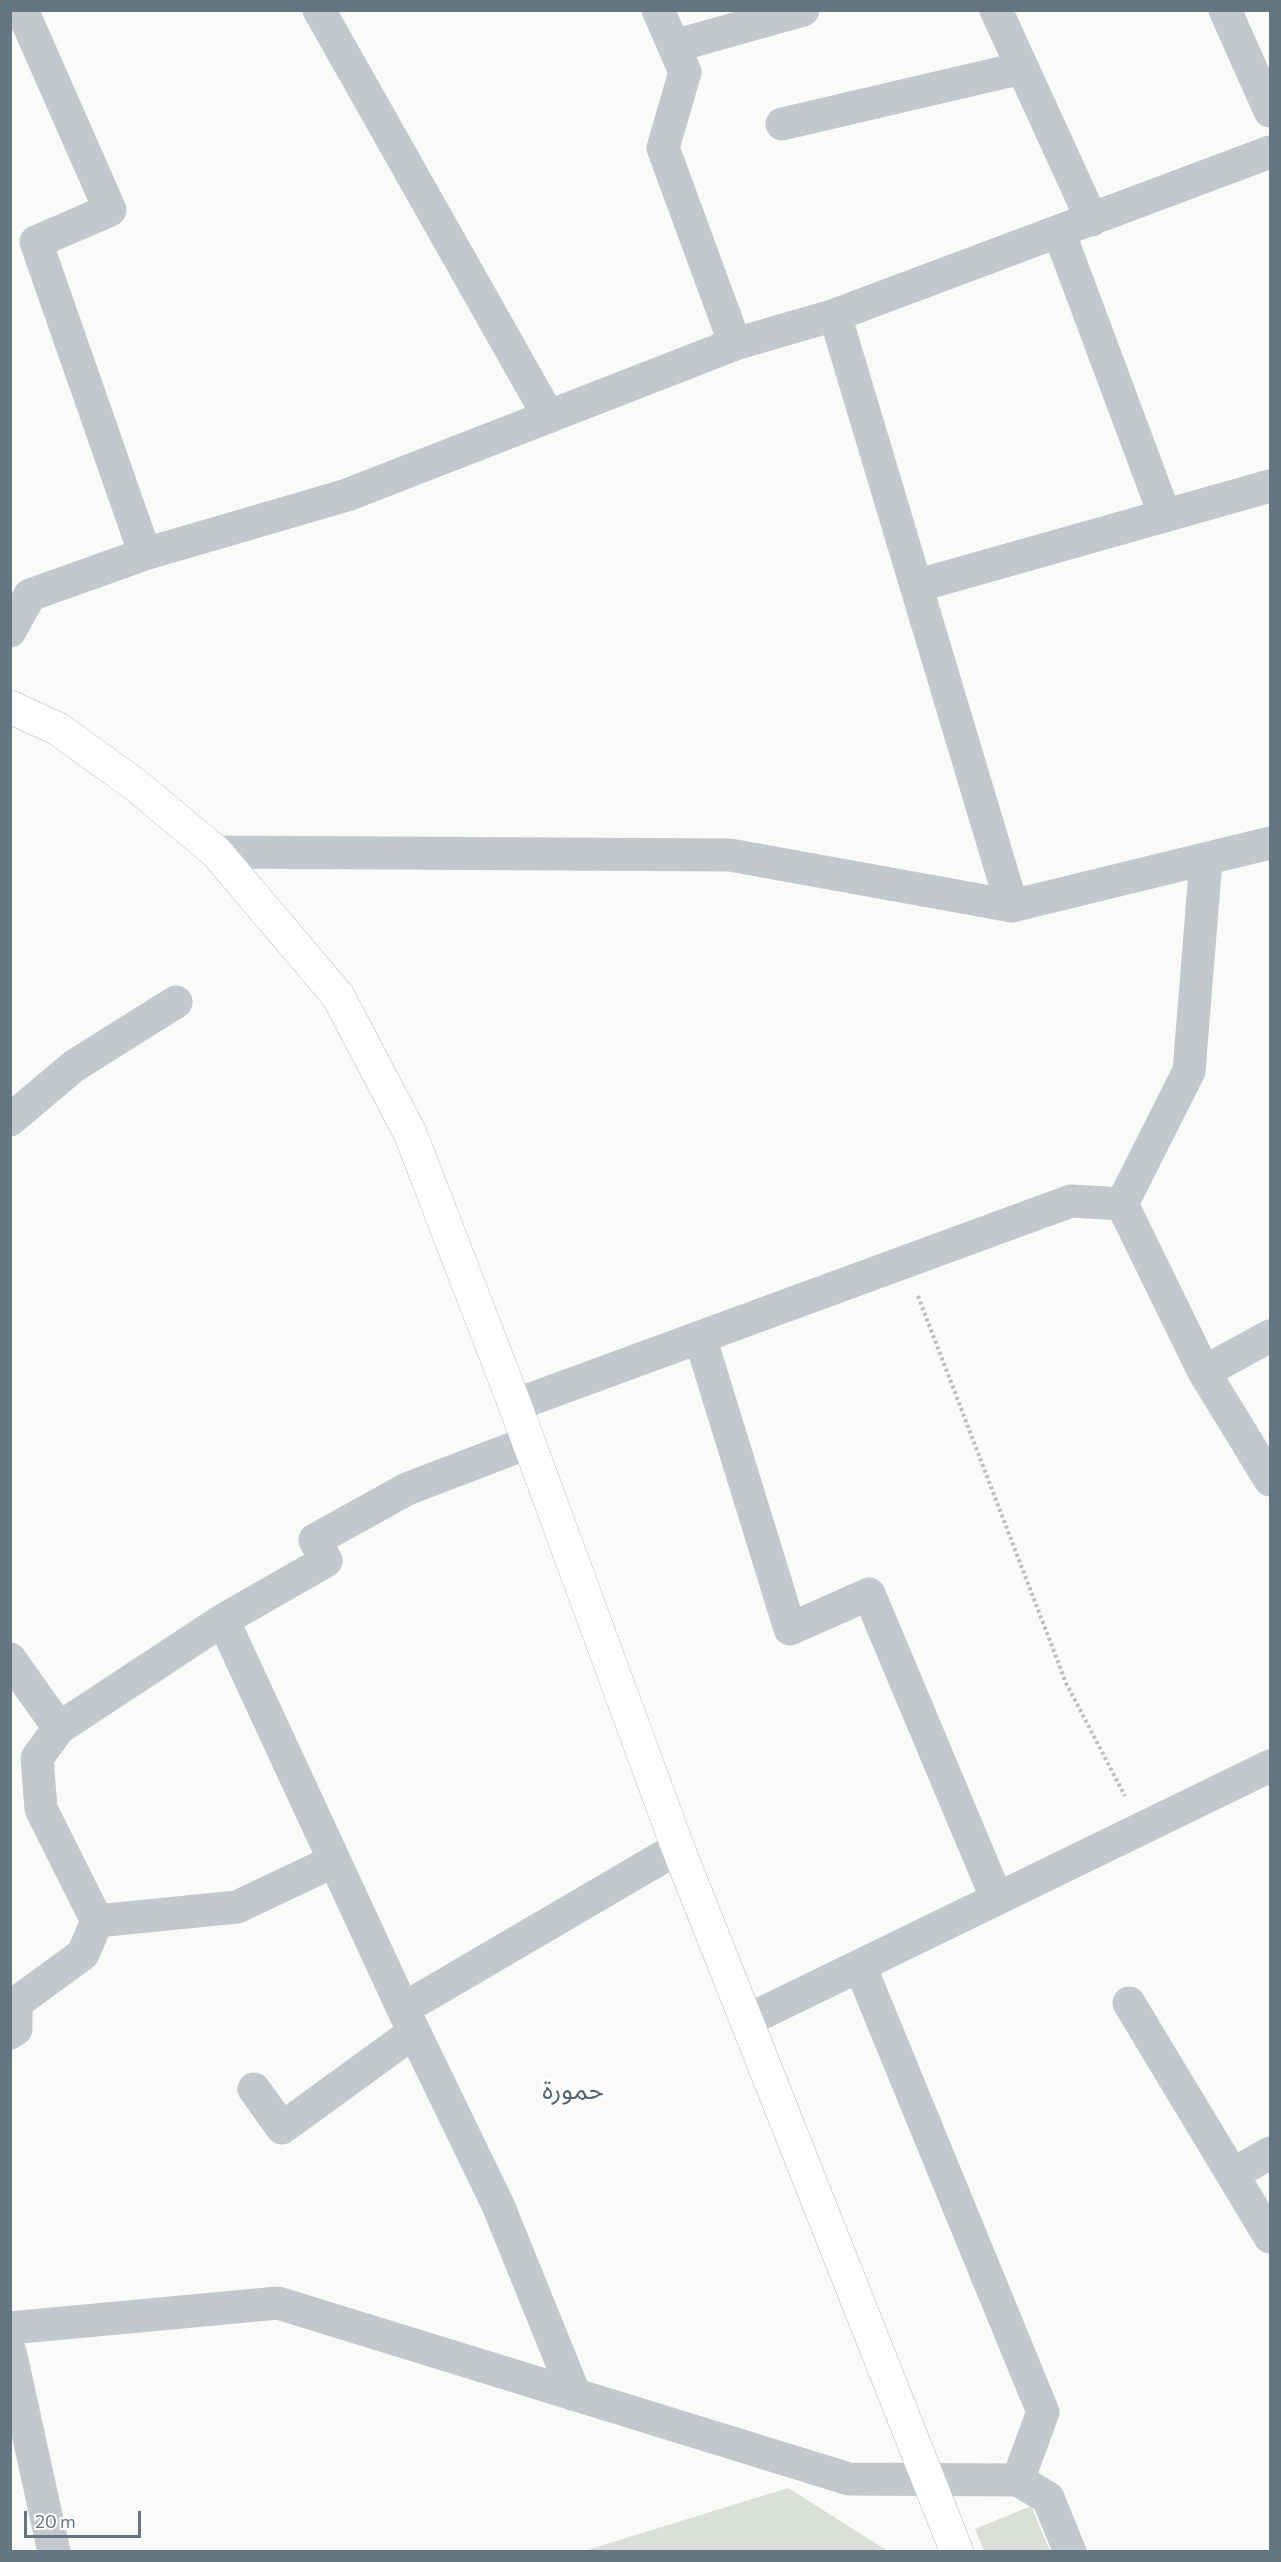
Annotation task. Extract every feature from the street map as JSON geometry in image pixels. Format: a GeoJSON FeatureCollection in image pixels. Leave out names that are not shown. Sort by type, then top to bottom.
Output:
{"type":"FeatureCollection","features":[{"type":"Feature","properties":{"kind":"main road"},"geometry":{"type":"LineString","coordinates":[[10,706],[57,729],[137,786],[216,852],[338,996],[410,1133],[514,1405],[678,1848],[957,2552]]}},
{"type":"Feature","properties":{"kind":"street"},"geometry":{"type":"LineString","coordinates":[[22,10],[110,210],[36,242],[145,554]]}},
{"type":"Feature","properties":{"kind":"street"},"geometry":{"type":"LineString","coordinates":[[319,10],[549,417]]}},
{"type":"Feature","properties":{"kind":"street"},"geometry":{"type":"LineString","coordinates":[[658,10],[685,72],[663,148],[735,344]]}},
{"type":"Feature","properties":{"kind":"street"},"geometry":{"type":"LineString","coordinates":[[674,46],[803,10]]}},
{"type":"Feature","properties":{"kind":"street"},"geometry":{"type":"LineString","coordinates":[[996,10],[1092,220]]}},
{"type":"Feature","properties":{"kind":"street"},"geometry":{"type":"LineString","coordinates":[[1225,10],[1270,111]]}},
{"type":"Feature","properties":{"kind":"street"},"geometry":{"type":"LineString","coordinates":[[782,124],[1022,68]]}},
{"type":"Feature","properties":{"kind":"street"},"geometry":{"type":"LineString","coordinates":[[10,631],[30,595],[145,554],[347,495],[735,344],[834,315],[1270,152]]}},
{"type":"Feature","properties":{"kind":"street"},"geometry":{"type":"LineString","coordinates":[[1059,232],[1165,516]]}},
{"type":"Feature","properties":{"kind":"street"},"geometry":{"type":"LineString","coordinates":[[834,315],[1012,906]]}},
{"type":"Feature","properties":{"kind":"street"},"geometry":{"type":"LineString","coordinates":[[916,586],[1270,486]]}},
{"type":"Feature","properties":{"kind":"street"},"geometry":{"type":"LineString","coordinates":[[216,852],[730,855],[1012,906],[1270,843]]}},
{"type":"Feature","properties":{"kind":"street"},"geometry":{"type":"LineString","coordinates":[[1122,1204],[1189,1071],[1206,860]]}},
{"type":"Feature","properties":{"kind":"street"},"geometry":{"type":"LineString","coordinates":[[10,1120],[74,1066],[176,1002]]}},
{"type":"Feature","properties":{"kind":"street"},"geometry":{"type":"LineString","coordinates":[[514,1405],[1071,1201],[1122,1204]]}},
{"type":"Feature","properties":{"kind":"street"},"geometry":{"type":"LineString","coordinates":[[1122,1204],[1204,1372],[1270,1480]]}},
{"type":"Feature","properties":{"kind":"street"},"geometry":{"type":"LineString","coordinates":[[1204,1372],[1270,1336]]}},
{"type":"Feature","properties":{"kind":"street"},"geometry":{"type":"LineString","coordinates":[[700,1337],[790,1629],[869,1594],[997,1899]]}},
{"type":"Feature","properties":{"kind":"street"},"geometry":{"type":"LineString","coordinates":[[13,2031],[15,2003],[83,1954],[97,1921],[41,1809],[37,1758],[59,1728],[223,1620],[326,1561],[315,1540],[407,1489],[527,1443]]}},
{"type":"Feature","properties":{"kind":"street"},"geometry":{"type":"LineString","coordinates":[[223,1620],[408,2021],[498,2205],[575,2395]]}},
{"type":"Feature","properties":{"kind":"street"},"geometry":{"type":"LineString","coordinates":[[10,1659],[59,1728]]}},
{"type":"Feature","properties":{"kind":"street"},"geometry":{"type":"LineString","coordinates":[[746,2021],[1270,1766]]}},
{"type":"Feature","properties":{"kind":"street"},"geometry":{"type":"LineString","coordinates":[[254,2089],[282,2128],[408,2021],[678,1848]]}},
{"type":"Feature","properties":{"kind":"street"},"geometry":{"type":"LineString","coordinates":[[97,1921],[237,1907],[334,1861]]}},
{"type":"Feature","properties":{"kind":"street"},"geometry":{"type":"LineString","coordinates":[[860,1966],[1043,2412],[1017,2480]]}},
{"type":"Feature","properties":{"kind":"street"},"geometry":{"type":"LineString","coordinates":[[1129,2003],[1270,2237]]}},
{"type":"Feature","properties":{"kind":"street"},"geometry":{"type":"LineString","coordinates":[[1233,2174],[1270,2153]]}},
{"type":"Feature","properties":{"kind":"street"},"geometry":{"type":"LineString","coordinates":[[10,2328],[278,2303],[849,2479],[1017,2480],[1048,2498],[1070,2552]]}},
{"type":"Feature","properties":{"kind":"street"},"geometry":{"type":"LineString","coordinates":[[10,2351],[54,2552]]}},
{"type":"Feature","properties":{"kind":"path"},"geometry":{"type":"LineString","coordinates":[[905,1262],[1066,1683],[1142,1828]]}},
{"type":"Feature","properties":{"kind":"shaded area"},"geometry":{"type":"Polygon","coordinates":[[[788,2488],[888,2551],[584,2551],[788,2488]]]}},
{"type":"Feature","properties":{"kind":"shaded area"},"geometry":{"type":"Polygon","coordinates":[[[1031,2506],[1050,2551],[984,2551],[975,2529],[1031,2506]]]}},
{"type":"Feature","properties":{"kind":"district","name":"حمورة"},"geometry":{"type":"Point","coordinates":[573,2090]}}]}
